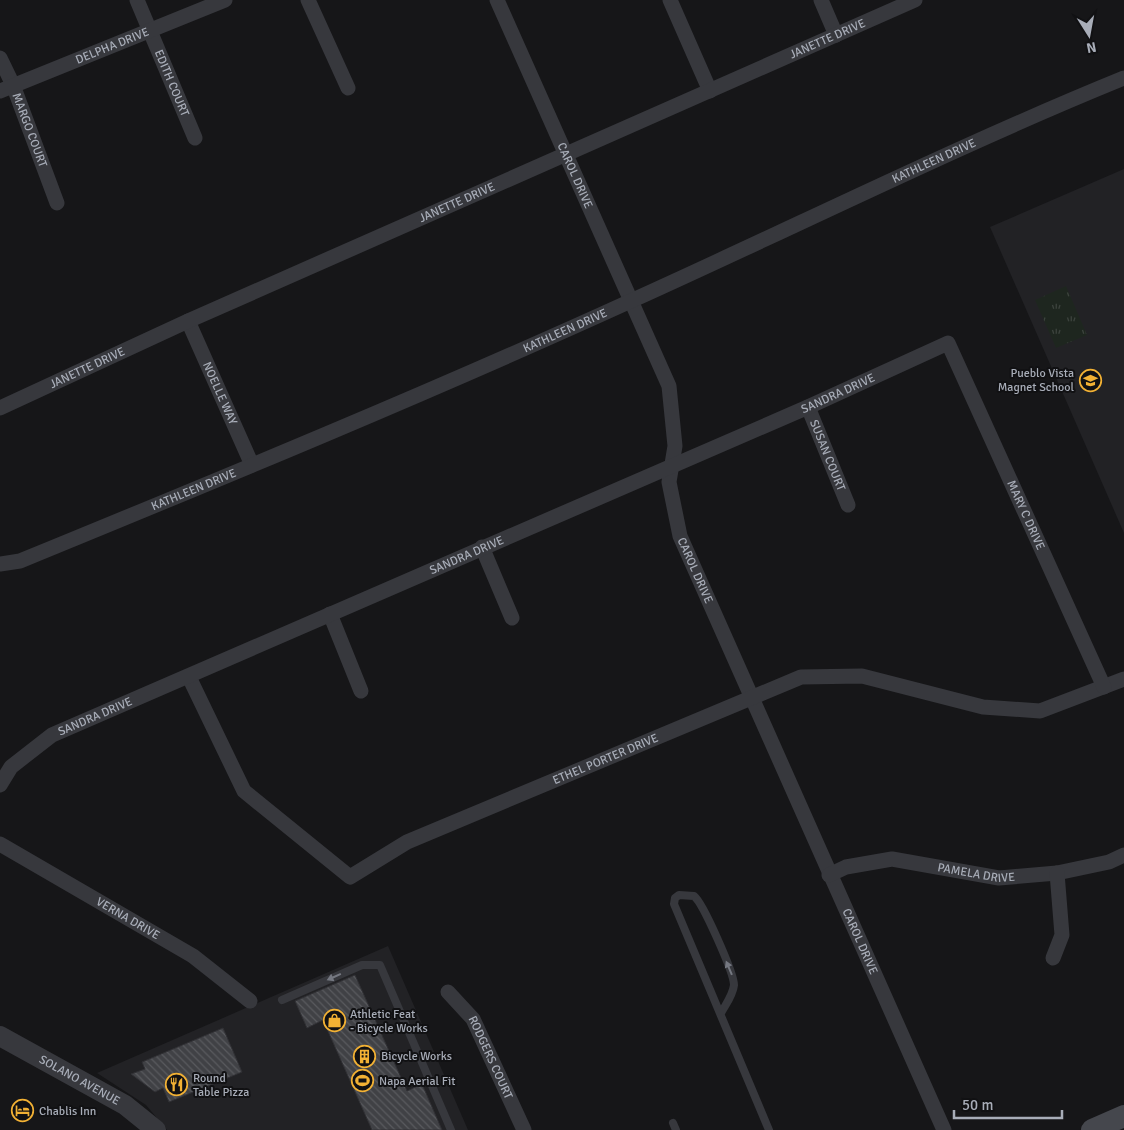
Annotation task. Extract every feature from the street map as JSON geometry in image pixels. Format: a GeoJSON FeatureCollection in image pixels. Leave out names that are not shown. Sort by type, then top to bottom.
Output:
{"type":"FeatureCollection","features":[{"type":"Feature","properties":{"kind":"main road"},"geometry":{"type":"LineString","coordinates":[[1092,1130],[1124,1116]]}},
{"type":"Feature","properties":{"kind":"street","name":"EDITH COURT"},"geometry":{"type":"LineString","coordinates":[[137,0],[195,138]]}},
{"type":"Feature","properties":{"kind":"street","name":"DELPHA DRIVE"},"geometry":{"type":"LineString","coordinates":[[6,88],[225,0]]}},
{"type":"Feature","properties":{"kind":"street"},"geometry":{"type":"LineString","coordinates":[[308,0],[348,88]]}},
{"type":"Feature","properties":{"kind":"street","name":"CAROL DRIVE"},"geometry":{"type":"LineString","coordinates":[[497,0],[669,386],[675,446],[669,482],[680,536],[944,1130]]}},
{"type":"Feature","properties":{"kind":"street"},"geometry":{"type":"LineString","coordinates":[[670,0],[710,91]]}},
{"type":"Feature","properties":{"kind":"street"},"geometry":{"type":"LineString","coordinates":[[821,0],[836,34]]}},
{"type":"Feature","properties":{"kind":"street","name":"JANETTE DRIVE"},"geometry":{"type":"LineString","coordinates":[[0,408],[188,322],[915,0]]}},
{"type":"Feature","properties":{"kind":"street","name":"MARGO COURT"},"geometry":{"type":"LineString","coordinates":[[0,58],[6,88],[57,204]]}},
{"type":"Feature","properties":{"kind":"street","name":"KATHLEEN DRIVE"},"geometry":{"type":"LineString","coordinates":[[0,564],[20,561],[252,466],[631,301],[1017,121],[1124,78]]}},
{"type":"Feature","properties":{"kind":"street","name":"NOELLE WAY"},"geometry":{"type":"LineString","coordinates":[[188,322],[252,466]]}},
{"type":"Feature","properties":{"kind":"street","name":"SANDRA DRIVE"},"geometry":{"type":"LineString","coordinates":[[0,785],[11,767],[52,735],[808,407],[948,343]]}},
{"type":"Feature","properties":{"kind":"street","name":"MARY C DRIVE"},"geometry":{"type":"LineString","coordinates":[[948,343],[1104,687]]}},
{"type":"Feature","properties":{"kind":"street","name":"SUSAN COURT"},"geometry":{"type":"LineString","coordinates":[[808,407],[848,505]]}},
{"type":"Feature","properties":{"kind":"street"},"geometry":{"type":"LineString","coordinates":[[482,547],[512,618]]}},
{"type":"Feature","properties":{"kind":"street"},"geometry":{"type":"LineString","coordinates":[[330,614],[361,691]]}},
{"type":"Feature","properties":{"kind":"street","name":"ETHEL PORTER DRIVE"},"geometry":{"type":"LineString","coordinates":[[188,677],[244,791],[350,877],[407,842],[801,676],[862,676],[983,707],[1040,711],[1124,679]]}},
{"type":"Feature","properties":{"kind":"street","name":"VERNA DRIVE"},"geometry":{"type":"LineString","coordinates":[[0,844],[193,956],[250,1001]]}},
{"type":"Feature","properties":{"kind":"street","name":"PAMELA DRIVE"},"geometry":{"type":"LineString","coordinates":[[829,874],[846,867],[892,859],[999,878],[1057,873],[1108,862],[1124,855]]}},
{"type":"Feature","properties":{"kind":"street"},"geometry":{"type":"LineString","coordinates":[[1053,958],[1062,935],[1057,873]]}},
{"type":"Feature","properties":{"kind":"street","name":"RODGERS COURT"},"geometry":{"type":"LineString","coordinates":[[448,992],[473,1019],[524,1130]]}},
{"type":"Feature","properties":{"kind":"street","name":"SOLANO AVENUE"},"geometry":{"type":"LineString","coordinates":[[0,1036],[124,1105],[156,1130]]}},
{"type":"Feature","properties":{"kind":"lane"},"geometry":{"type":"LineString","coordinates":[[720,1013],[733,991],[733,977],[704,909],[694,896],[679,895],[675,898],[674,904],[769,1130]]}},
{"type":"Feature","properties":{"kind":"lane"},"geometry":{"type":"LineString","coordinates":[[282,1000],[362,965],[380,965],[451,1130]]}},
{"type":"Feature","properties":{"kind":"shaded area","name":"Pueblo Vista Magnet School"},"geometry":{"type":"Polygon","coordinates":[[[1124,169],[1124,533],[990,227],[1124,169]]]}},
{"type":"Feature","properties":{"kind":"shaded area"},"geometry":{"type":"Polygon","coordinates":[[[388,946],[468,1130],[167,1130],[146,1105],[97,1073],[388,946]]]}},
{"type":"Feature","properties":{"kind":"green space"},"geometry":{"type":"Polygon","coordinates":[[[1066,286],[1087,335],[1056,348],[1035,300],[1066,286]]]}},
{"type":"Feature","properties":{"kind":"building","name":"Bicycle Works"},"geometry":{"type":"Polygon","coordinates":[[[355,975],[407,1091],[422,1084],[442,1130],[372,1130],[323,1020],[307,1028],[295,1001],[355,975]]]}},
{"type":"Feature","properties":{"kind":"building"},"geometry":{"type":"Polygon","coordinates":[[[223,1028],[242,1072],[169,1102],[163,1088],[155,1092],[131,1074],[145,1069],[142,1062],[223,1028]]]}},
{"type":"Feature","properties":{"kind":"place","name":"Pueblo Vista Magnet School"},"geometry":{"type":"Point","coordinates":[1090,380]}},
{"type":"Feature","properties":{"kind":"place","name":"Athletic Feat - Bicycle Works"},"geometry":{"type":"Point","coordinates":[334,1021]}},
{"type":"Feature","properties":{"kind":"place","name":"Bicycle Works"},"geometry":{"type":"Point","coordinates":[365,1056]}},
{"type":"Feature","properties":{"kind":"place","name":"Napa Aerial Fit"},"geometry":{"type":"Point","coordinates":[363,1081]}},
{"type":"Feature","properties":{"kind":"place","name":"Round Table Pizza"},"geometry":{"type":"Point","coordinates":[177,1085]}},
{"type":"Feature","properties":{"kind":"place","name":"Chablis Inn"},"geometry":{"type":"Point","coordinates":[23,1111]}}]}
